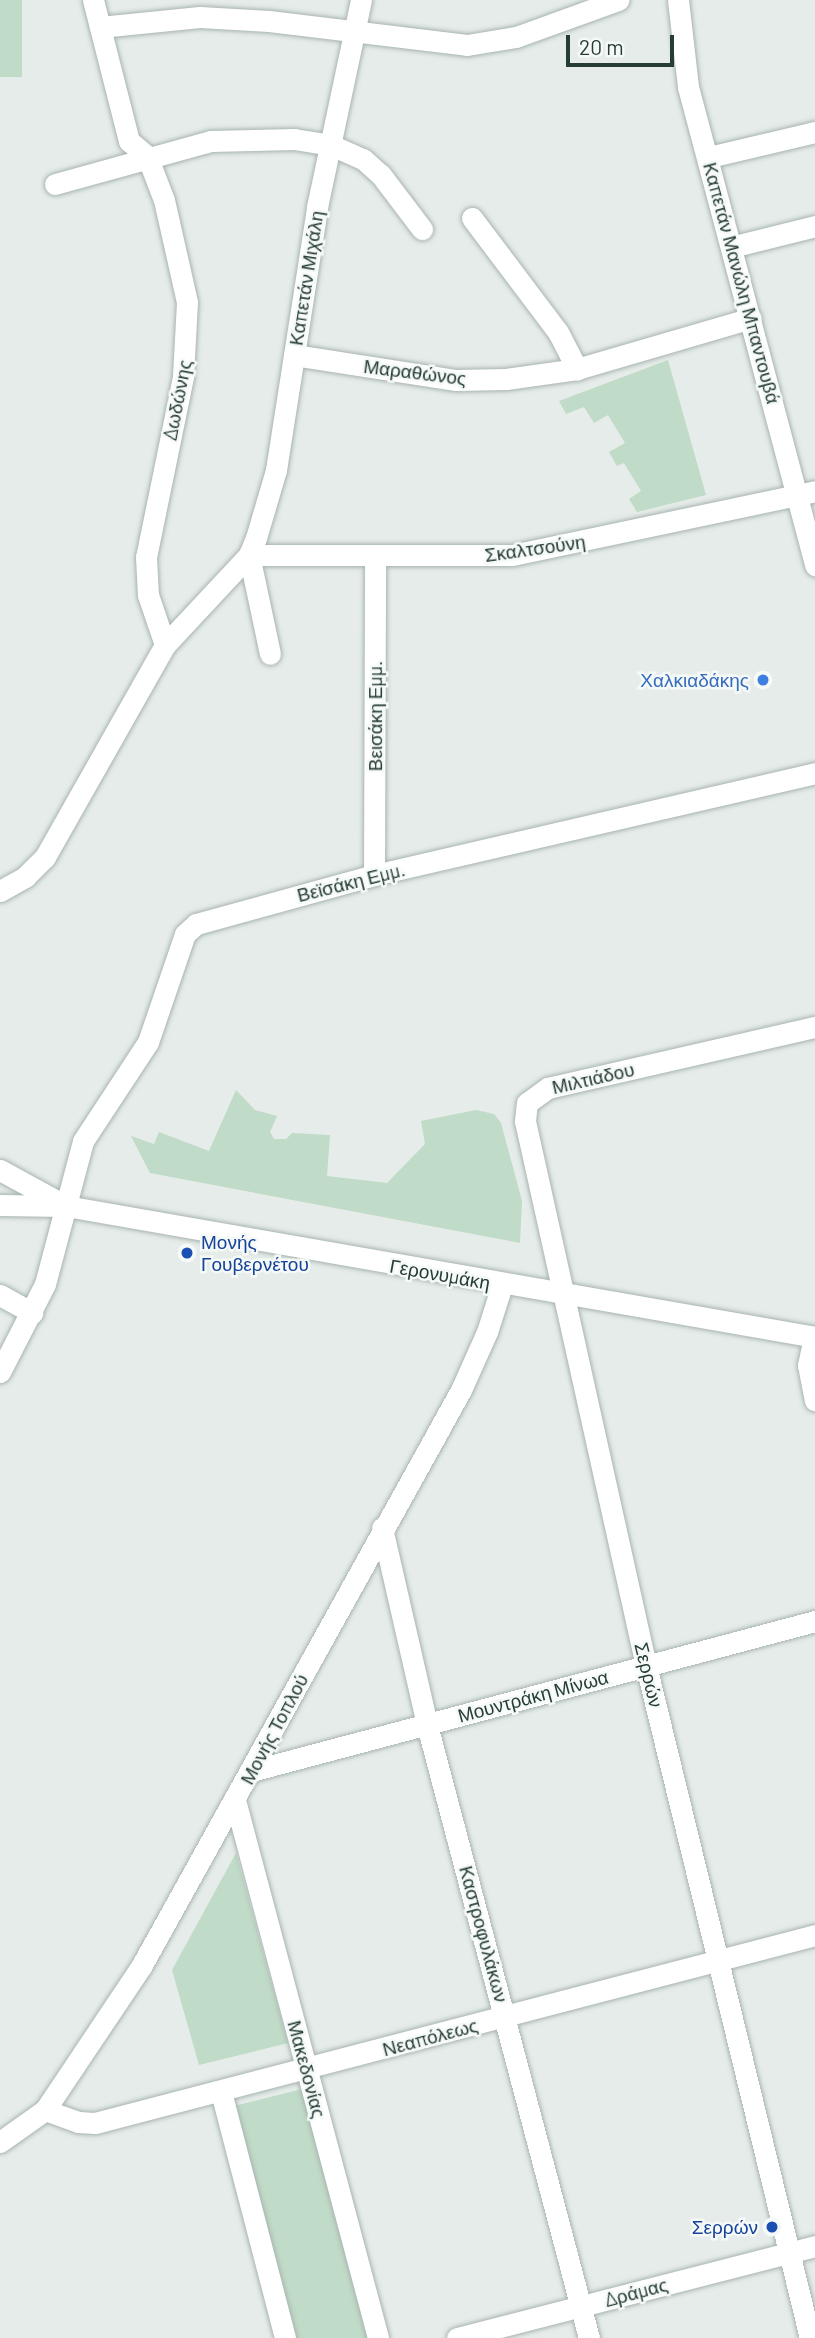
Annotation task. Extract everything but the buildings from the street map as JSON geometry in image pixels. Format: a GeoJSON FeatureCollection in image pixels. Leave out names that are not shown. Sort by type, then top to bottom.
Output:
{"type":"FeatureCollection","features":[{"type":"Feature","properties":{"kind":"street","name":"Δωδώνης"},"geometry":{"type":"LineString","coordinates":[[93,0],[129,141],[147,156],[169,218],[187,302],[183,377],[145,557],[148,595],[164,645]]}},
{"type":"Feature","properties":{"kind":"street","name":"Καπετάν Μιχάλη"},"geometry":{"type":"LineString","coordinates":[[249,555],[276,470],[331,145],[361,0]]}},
{"type":"Feature","properties":{"kind":"street"},"geometry":{"type":"LineString","coordinates":[[100,27],[198,9],[467,46],[516,37],[569,9],[618,0]]}},
{"type":"Feature","properties":{"kind":"street","name":"Καπετάν Μανώλη Μπαντουβά"},"geometry":{"type":"LineString","coordinates":[[678,0],[688,87],[751,318],[806,493],[815,565]]}},
{"type":"Feature","properties":{"kind":"street"},"geometry":{"type":"LineString","coordinates":[[709,157],[815,132]]}},
{"type":"Feature","properties":{"kind":"street"},"geometry":{"type":"LineString","coordinates":[[55,184],[147,156],[233,138],[294,139],[331,145],[369,164],[422,229]]}},
{"type":"Feature","properties":{"kind":"street"},"geometry":{"type":"LineString","coordinates":[[472,218],[558,332],[577,369]]}},
{"type":"Feature","properties":{"kind":"street"},"geometry":{"type":"LineString","coordinates":[[731,247],[815,226]]}},
{"type":"Feature","properties":{"kind":"street","name":"Μαραθώνος"},"geometry":{"type":"LineString","coordinates":[[295,355],[456,380],[506,380],[577,369],[751,318]]}},
{"type":"Feature","properties":{"kind":"street","name":"Σκαλτσούνη"},"geometry":{"type":"LineString","coordinates":[[249,555],[375,556],[536,552],[806,493]]}},
{"type":"Feature","properties":{"kind":"street"},"geometry":{"type":"LineString","coordinates":[[0,891],[25,877],[45,857],[164,645],[249,555]]}},
{"type":"Feature","properties":{"kind":"street"},"geometry":{"type":"LineString","coordinates":[[249,555],[270,654]]}},
{"type":"Feature","properties":{"kind":"street","name":"Βεισάκη Εμμ."},"geometry":{"type":"LineString","coordinates":[[374,875],[375,556]]}},
{"type":"Feature","properties":{"kind":"street","name":"Βεϊσάκη Εμμ."},"geometry":{"type":"LineString","coordinates":[[66,1206],[83,1141],[148,1042],[185,934],[206,919],[374,875],[815,773]]}},
{"type":"Feature","properties":{"kind":"street","name":"Μιλτιάδου"},"geometry":{"type":"LineString","coordinates":[[561,1296],[526,1130],[525,1112],[533,1095],[815,1027]]}},
{"type":"Feature","properties":{"kind":"street","name":"Γερονυμάκη"},"geometry":{"type":"LineString","coordinates":[[0,1170],[66,1206]]}},
{"type":"Feature","properties":{"kind":"street","name":"Γερονυμάκη"},"geometry":{"type":"LineString","coordinates":[[0,1205],[66,1206],[561,1296],[815,1337]]}},
{"type":"Feature","properties":{"kind":"street"},"geometry":{"type":"LineString","coordinates":[[0,1372],[32,1312],[53,1260],[66,1206]]}},
{"type":"Feature","properties":{"kind":"street","name":"Μονής Τοπλού"},"geometry":{"type":"LineString","coordinates":[[0,2142],[45,2110],[142,1965],[475,1364],[502,1285]]}},
{"type":"Feature","properties":{"kind":"street"},"geometry":{"type":"LineString","coordinates":[[0,1295],[32,1312]]}},
{"type":"Feature","properties":{"kind":"street","name":"Σερρών"},"geometry":{"type":"LineString","coordinates":[[561,1296],[646,1666],[810,2338]]}},
{"type":"Feature","properties":{"kind":"street"},"geometry":{"type":"LineString","coordinates":[[815,1337],[808,1365],[815,1400]]}},
{"type":"Feature","properties":{"kind":"street","name":"Καστροφυλάκων"},"geometry":{"type":"LineString","coordinates":[[382,1528],[427,1725],[589,2338]]}},
{"type":"Feature","properties":{"kind":"street","name":"Μουντράκη Μίνωα"},"geometry":{"type":"LineString","coordinates":[[251,1772],[815,1621]]}},
{"type":"Feature","properties":{"kind":"street","name":"Μακεδονίας"},"geometry":{"type":"LineString","coordinates":[[235,1800],[378,2338]]}},
{"type":"Feature","properties":{"kind":"street","name":"Νεαπόλεως"},"geometry":{"type":"LineString","coordinates":[[45,2110],[78,2122],[95,2123],[307,2070],[815,1935]]}},
{"type":"Feature","properties":{"kind":"street"},"geometry":{"type":"LineString","coordinates":[[221,2092],[285,2338]]}},
{"type":"Feature","properties":{"kind":"street","name":"Δράμας"},"geometry":{"type":"LineString","coordinates":[[457,2338],[815,2246]]}},
{"type":"Feature","properties":{"kind":"green space"},"geometry":{"type":"Polygon","coordinates":[[[0,0],[22,0],[22,77],[0,77],[0,0]]]}},
{"type":"Feature","properties":{"kind":"green space"},"geometry":{"type":"Polygon","coordinates":[[[668,360],[706,495],[637,512],[629,499],[641,491],[624,463],[617,466],[609,452],[625,443],[608,415],[594,423],[584,407],[566,414],[559,401],[668,360]]]}},
{"type":"Feature","properties":{"kind":"green space"},"geometry":{"type":"Polygon","coordinates":[[[236,1090],[255,1110],[277,1116],[270,1132],[274,1139],[286,1139],[292,1133],[330,1135],[327,1176],[387,1183],[425,1144],[421,1121],[476,1110],[494,1114],[501,1123],[522,1201],[520,1243],[150,1173],[131,1136],[154,1144],[159,1132],[209,1151],[236,1090]]]}},
{"type":"Feature","properties":{"kind":"green space"},"geometry":{"type":"Polygon","coordinates":[[[236,1853],[288,2043],[199,2065],[172,1970],[236,1853]]]}},
{"type":"Feature","properties":{"kind":"green space"},"geometry":{"type":"Polygon","coordinates":[[[306,2088],[368,2338],[294,2338],[236,2105],[306,2088]]]}},
{"type":"Feature","properties":{"kind":"place","name":"Χαλκιαδάκης"},"geometry":{"type":"Point","coordinates":[763,680]}},
{"type":"Feature","properties":{"kind":"place","name":"Μονής Γουβερνέτου"},"geometry":{"type":"Point","coordinates":[187,1253]}},
{"type":"Feature","properties":{"kind":"place","name":"Σερρών"},"geometry":{"type":"Point","coordinates":[772,2227]}}]}
